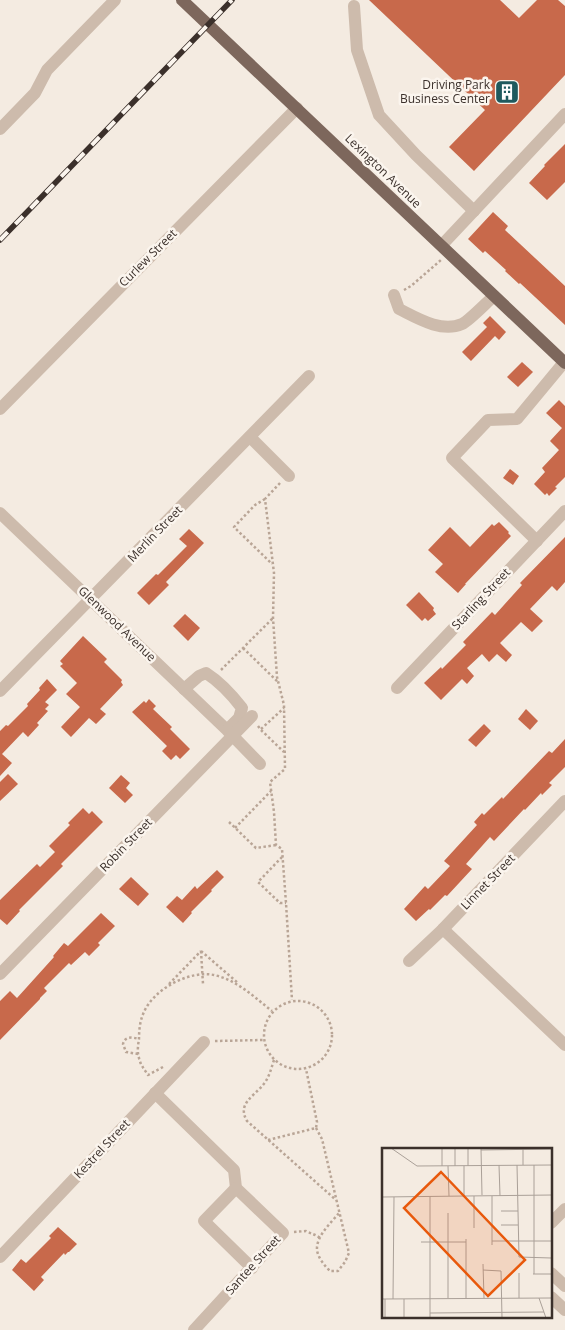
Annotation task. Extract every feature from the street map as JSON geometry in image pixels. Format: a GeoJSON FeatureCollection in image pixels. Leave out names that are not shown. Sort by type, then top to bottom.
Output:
{"type":"FeatureCollection","features":[{"type":"Feature","properties":{"kind":"main road","name":"Lexington Avenue"},"geometry":{"type":"LineString","coordinates":[[182,0],[565,362]]}},
{"type":"Feature","properties":{"kind":"street"},"geometry":{"type":"LineString","coordinates":[[0,129],[35,93],[47,70],[115,0]]}},
{"type":"Feature","properties":{"kind":"street"},"geometry":{"type":"LineString","coordinates":[[354,6],[357,50],[379,115],[416,155],[474,211]]}},
{"type":"Feature","properties":{"kind":"street","name":"Curlew Street"},"geometry":{"type":"LineString","coordinates":[[0,409],[297,108]]}},
{"type":"Feature","properties":{"kind":"street"},"geometry":{"type":"LineString","coordinates":[[446,249],[474,211],[565,114]]}},
{"type":"Feature","properties":{"kind":"street"},"geometry":{"type":"LineString","coordinates":[[394,295],[399,309],[425,322],[446,327],[462,324],[494,296]]}},
{"type":"Feature","properties":{"kind":"street"},"geometry":{"type":"LineString","coordinates":[[537,541],[452,458],[488,420],[517,419],[565,362]]}},
{"type":"Feature","properties":{"kind":"street","name":"Merlin Street"},"geometry":{"type":"LineString","coordinates":[[0,691],[309,376]]}},
{"type":"Feature","properties":{"kind":"street"},"geometry":{"type":"LineString","coordinates":[[250,437],[289,476]]}},
{"type":"Feature","properties":{"kind":"street","name":"Starling Street"},"geometry":{"type":"LineString","coordinates":[[398,688],[565,511]]}},
{"type":"Feature","properties":{"kind":"street","name":"Glenwood Avenue"},"geometry":{"type":"LineString","coordinates":[[0,514],[230,733],[260,764]]}},
{"type":"Feature","properties":{"kind":"street"},"geometry":{"type":"LineString","coordinates":[[184,689],[199,676],[206,673],[214,678],[242,708],[239,718],[230,733]]}},
{"type":"Feature","properties":{"kind":"street","name":"Robin Street"},"geometry":{"type":"LineString","coordinates":[[0,974],[230,733],[252,716]]}},
{"type":"Feature","properties":{"kind":"street","name":"Linnet Street"},"geometry":{"type":"LineString","coordinates":[[409,961],[443,929],[565,801]]}},
{"type":"Feature","properties":{"kind":"street"},"geometry":{"type":"LineString","coordinates":[[443,929],[565,1045]]}},
{"type":"Feature","properties":{"kind":"street","name":"Kestrel Street"},"geometry":{"type":"LineString","coordinates":[[0,1257],[204,1042]]}},
{"type":"Feature","properties":{"kind":"street","name":"Santee Street"},"geometry":{"type":"LineString","coordinates":[[155,1093],[234,1170],[236,1188],[283,1233],[194,1330]]}},
{"type":"Feature","properties":{"kind":"street"},"geometry":{"type":"LineString","coordinates":[[236,1188],[204,1221],[252,1268]]}},
{"type":"Feature","properties":{"kind":"street"},"geometry":{"type":"LineString","coordinates":[[552,1222],[565,1209]]}},
{"type":"Feature","properties":{"kind":"street"},"geometry":{"type":"LineString","coordinates":[[552,1274],[565,1286]]}},
{"type":"Feature","properties":{"kind":"street"},"geometry":{"type":"LineString","coordinates":[[552,1297],[565,1310]]}},
{"type":"Feature","properties":{"kind":"path"},"geometry":{"type":"LineString","coordinates":[[394,295],[411,286],[446,249]]}},
{"type":"Feature","properties":{"kind":"path"},"geometry":{"type":"LineString","coordinates":[[273,565],[234,527],[255,505],[265,499],[289,476]]}},
{"type":"Feature","properties":{"kind":"path"},"geometry":{"type":"LineString","coordinates":[[265,499],[273,565],[273,618],[278,682],[284,708],[285,769],[270,782],[276,845]]}},
{"type":"Feature","properties":{"kind":"path"},"geometry":{"type":"LineString","coordinates":[[214,678],[273,618]]}},
{"type":"Feature","properties":{"kind":"path"},"geometry":{"type":"LineString","coordinates":[[243,648],[278,682]]}},
{"type":"Feature","properties":{"kind":"path"},"geometry":{"type":"LineString","coordinates":[[261,730],[284,708]]}},
{"type":"Feature","properties":{"kind":"path"},"geometry":{"type":"LineString","coordinates":[[252,716],[261,730],[285,752]]}},
{"type":"Feature","properties":{"kind":"path"},"geometry":{"type":"LineString","coordinates":[[235,828],[271,791]]}},
{"type":"Feature","properties":{"kind":"path"},"geometry":{"type":"LineString","coordinates":[[229,822],[256,848],[276,845],[282,849],[292,1000]]}},
{"type":"Feature","properties":{"kind":"path"},"geometry":{"type":"LineString","coordinates":[[282,857],[258,882],[280,904],[286,903]]}},
{"type":"Feature","properties":{"kind":"path"},"geometry":{"type":"LineString","coordinates":[[201,951],[272,1011]]}},
{"type":"Feature","properties":{"kind":"path"},"geometry":{"type":"LineString","coordinates":[[201,951],[203,984]]}},
{"type":"Feature","properties":{"kind":"path"},"geometry":{"type":"LineString","coordinates":[[148,1075],[138,1054],[141,1021],[144,1012],[153,998],[201,951]]}},
{"type":"Feature","properties":{"kind":"path"},"geometry":{"type":"LineString","coordinates":[[164,989],[184,978],[202,974],[214,975],[242,986]]}},
{"type":"Feature","properties":{"kind":"path"},"geometry":{"type":"LineString","coordinates":[[292,1000],[304,1000],[315,1004],[324,1012],[330,1022],[331,1045],[325,1056],[317,1064],[306,1068],[297,1069],[281,1065],[269,1054],[263,1040],[263,1029],[272,1011],[281,1004],[292,1000]]}},
{"type":"Feature","properties":{"kind":"path"},"geometry":{"type":"LineString","coordinates":[[138,1054],[126,1052],[123,1044],[128,1038],[139,1039]]}},
{"type":"Feature","properties":{"kind":"path"},"geometry":{"type":"LineString","coordinates":[[204,1042],[263,1040]]}},
{"type":"Feature","properties":{"kind":"path"},"geometry":{"type":"LineString","coordinates":[[274,1060],[265,1082],[244,1107],[244,1115],[247,1121],[337,1202]]}},
{"type":"Feature","properties":{"kind":"path"},"geometry":{"type":"LineString","coordinates":[[306,1068],[317,1122],[316,1128],[322,1138],[349,1253],[338,1271],[330,1271],[322,1262],[317,1251],[320,1238],[339,1213]]}},
{"type":"Feature","properties":{"kind":"path"},"geometry":{"type":"LineString","coordinates":[[268,1140],[316,1128]]}},
{"type":"Feature","properties":{"kind":"path"},"geometry":{"type":"LineString","coordinates":[[283,1233],[306,1231],[320,1238]]}},
{"type":"Feature","properties":{"kind":"building","name":"Driving Park Business Center"},"geometry":{"type":"Polygon","coordinates":[[[369,0],[500,0],[519,18],[537,0],[558,0],[565,6],[565,75],[474,171],[449,147],[485,110],[369,0]]]}},
{"type":"Feature","properties":{"kind":"building"},"geometry":{"type":"Polygon","coordinates":[[[565,144],[565,182],[547,200],[529,183],[565,144]]]}},
{"type":"Feature","properties":{"kind":"building"},"geometry":{"type":"Polygon","coordinates":[[[493,212],[508,226],[505,230],[565,286],[565,325],[485,251],[483,253],[468,239],[493,212]]]}},
{"type":"Feature","properties":{"kind":"building"},"geometry":{"type":"Polygon","coordinates":[[[490,316],[506,332],[499,340],[495,336],[471,361],[462,352],[487,327],[483,323],[490,316]]]}},
{"type":"Feature","properties":{"kind":"building"},"geometry":{"type":"Polygon","coordinates":[[[522,362],[533,372],[518,387],[507,377],[522,362]]]}},
{"type":"Feature","properties":{"kind":"building"},"geometry":{"type":"Polygon","coordinates":[[[559,400],[565,406],[565,477],[549,496],[547,493],[545,495],[534,484],[545,472],[542,468],[559,450],[550,441],[562,428],[546,413],[559,400]]]}},
{"type":"Feature","properties":{"kind":"building"},"geometry":{"type":"Polygon","coordinates":[[[510,469],[519,476],[513,485],[503,478],[510,469]]]}},
{"type":"Feature","properties":{"kind":"building"},"geometry":{"type":"Polygon","coordinates":[[[499,522],[511,536],[458,593],[435,572],[443,564],[428,550],[450,527],[470,547],[492,524],[494,526],[499,522]]]}},
{"type":"Feature","properties":{"kind":"building"},"geometry":{"type":"Polygon","coordinates":[[[189,529],[204,543],[166,582],[169,585],[149,605],[137,593],[187,546],[179,539],[189,529]]]}},
{"type":"Feature","properties":{"kind":"building"},"geometry":{"type":"Polygon","coordinates":[[[565,537],[565,582],[557,591],[552,586],[530,609],[543,621],[532,632],[521,622],[500,643],[512,655],[506,662],[497,654],[489,662],[482,654],[467,668],[474,676],[467,684],[462,679],[441,700],[424,683],[441,667],[442,669],[466,645],[463,642],[492,612],[495,615],[522,585],[520,583],[565,537]]]}},
{"type":"Feature","properties":{"kind":"building"},"geometry":{"type":"Polygon","coordinates":[[[419,592],[434,608],[433,610],[436,614],[428,621],[425,618],[422,621],[406,605],[419,592]]]}},
{"type":"Feature","properties":{"kind":"building"},"geometry":{"type":"Polygon","coordinates":[[[185,614],[200,628],[188,641],[173,626],[185,614]]]}},
{"type":"Feature","properties":{"kind":"building"},"geometry":{"type":"Polygon","coordinates":[[[83,636],[107,659],[104,662],[122,680],[123,685],[100,709],[106,714],[96,724],[89,718],[71,737],[61,727],[80,707],[66,694],[77,683],[60,666],[63,664],[60,661],[83,636]]]}},
{"type":"Feature","properties":{"kind":"building"},"geometry":{"type":"Polygon","coordinates":[[[47,679],[57,690],[45,702],[49,705],[45,709],[48,711],[28,737],[23,732],[2,754],[12,763],[0,776],[0,731],[6,725],[8,726],[28,706],[27,704],[47,679]]]}},
{"type":"Feature","properties":{"kind":"building"},"geometry":{"type":"Polygon","coordinates":[[[149,699],[156,706],[153,709],[172,727],[170,729],[190,749],[180,759],[176,755],[171,760],[162,751],[167,746],[132,712],[149,699]]]}},
{"type":"Feature","properties":{"kind":"building"},"geometry":{"type":"Polygon","coordinates":[[[526,709],[538,721],[530,730],[518,719],[526,709]]]}},
{"type":"Feature","properties":{"kind":"building"},"geometry":{"type":"Polygon","coordinates":[[[484,724],[491,731],[476,747],[468,740],[484,724]]]}},
{"type":"Feature","properties":{"kind":"building"},"geometry":{"type":"Polygon","coordinates":[[[565,739],[565,767],[549,783],[552,785],[524,809],[494,841],[490,837],[466,864],[472,869],[447,896],[445,895],[416,921],[404,909],[425,886],[428,889],[450,866],[444,861],[477,825],[474,822],[502,797],[503,799],[549,751],[552,753],[565,739]]]}},
{"type":"Feature","properties":{"kind":"building"},"geometry":{"type":"Polygon","coordinates":[[[8,774],[18,784],[0,801],[0,782],[8,774]]]}},
{"type":"Feature","properties":{"kind":"building"},"geometry":{"type":"Polygon","coordinates":[[[121,775],[130,783],[126,788],[133,795],[125,803],[109,788],[121,775]]]}},
{"type":"Feature","properties":{"kind":"building"},"geometry":{"type":"Polygon","coordinates":[[[83,808],[89,814],[92,811],[103,822],[61,864],[63,866],[19,910],[7,925],[0,919],[0,900],[37,864],[40,867],[55,852],[49,846],[70,825],[68,823],[83,808]]]}},
{"type":"Feature","properties":{"kind":"building"},"geometry":{"type":"Polygon","coordinates":[[[217,870],[224,877],[183,923],[166,907],[177,896],[182,900],[195,886],[197,889],[217,870]]]}},
{"type":"Feature","properties":{"kind":"building"},"geometry":{"type":"Polygon","coordinates":[[[131,877],[149,894],[138,906],[119,889],[131,877]]]}},
{"type":"Feature","properties":{"kind":"building"},"geometry":{"type":"Polygon","coordinates":[[[101,913],[115,926],[98,943],[100,945],[89,956],[85,952],[71,965],[69,963],[44,988],[47,991],[40,999],[0,1040],[0,1001],[10,991],[17,998],[64,943],[68,946],[101,913]]]}},
{"type":"Feature","properties":{"kind":"building"},"geometry":{"type":"Polygon","coordinates":[[[58,1227],[77,1244],[65,1255],[64,1253],[41,1277],[44,1280],[34,1291],[12,1270],[21,1259],[26,1263],[51,1238],[49,1236],[58,1227]]]}},
{"type":"Feature","properties":{"kind":"railway"},"geometry":{"type":"LineString","coordinates":[[0,240],[232,0]]}},
{"type":"Feature","properties":{"kind":"place","name":"Driving Park Business Center"},"geometry":{"type":"Point","coordinates":[507,92]}}]}
